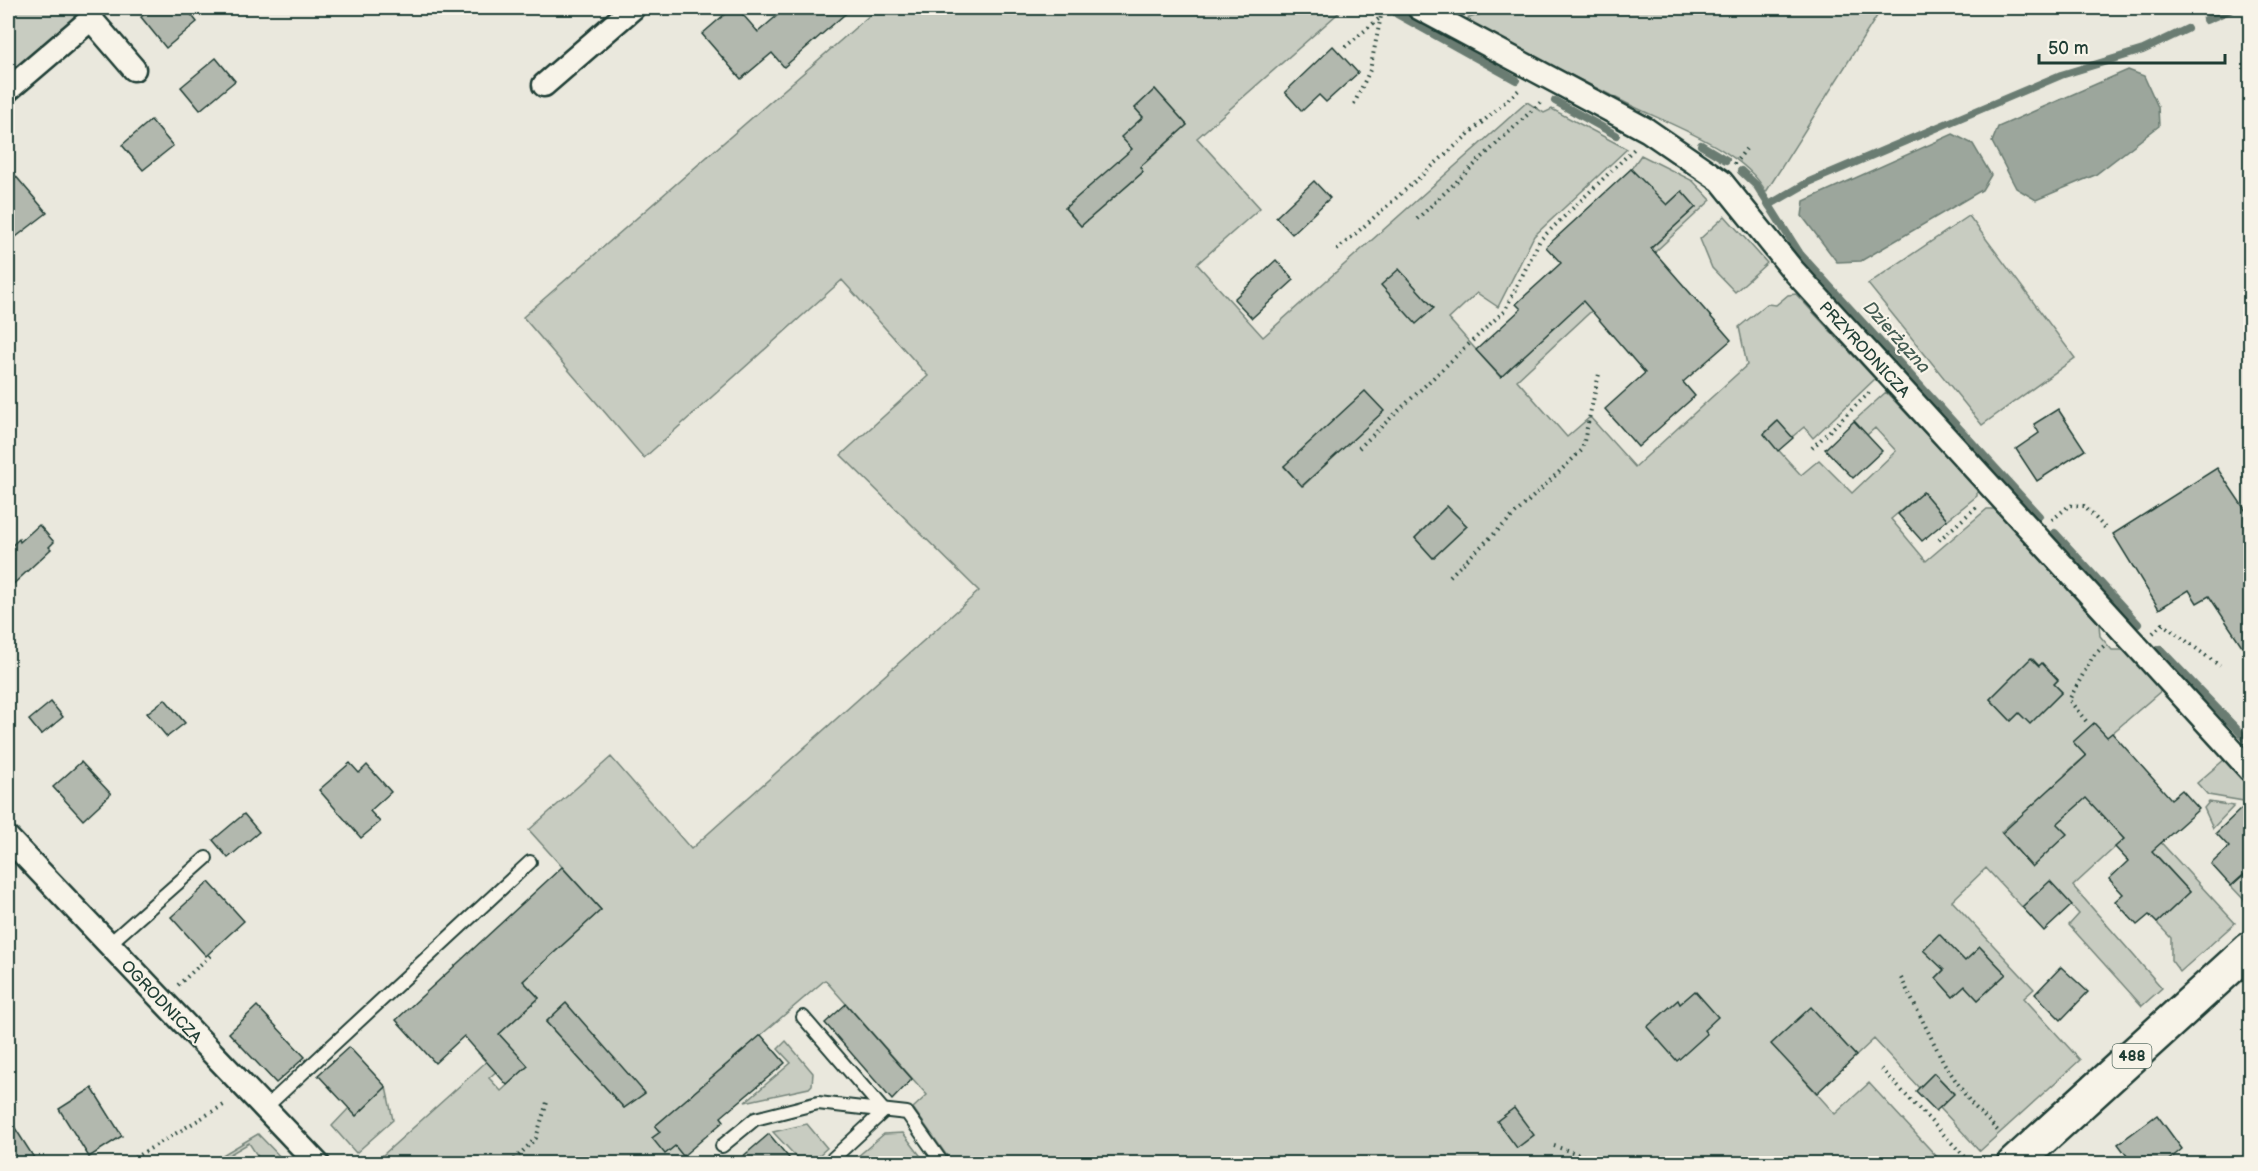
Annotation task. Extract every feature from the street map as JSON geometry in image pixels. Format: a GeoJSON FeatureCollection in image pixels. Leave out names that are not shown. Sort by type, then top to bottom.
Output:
{"type":"FeatureCollection","features":[{"type":"Feature","properties":{"kind":"main road","name":"488"},"geometry":{"type":"LineString","coordinates":[[2014,1164],[2250,949]]}},
{"type":"Feature","properties":{"kind":"street"},"geometry":{"type":"LineString","coordinates":[[543,86],[633,8]]}},
{"type":"Feature","properties":{"kind":"street","name":"PRZYRODNICZA"},"geometry":{"type":"LineString","coordinates":[[1419,8],[1647,130],[1721,182],[1792,269],[2250,770]]}},
{"type":"Feature","properties":{"kind":"street"},"geometry":{"type":"LineString","coordinates":[[8,90],[90,19],[134,69]]}},
{"type":"Feature","properties":{"kind":"street","name":"OGRODNICZA"},"geometry":{"type":"LineString","coordinates":[[8,838],[318,1164]]}},
{"type":"Feature","properties":{"kind":"lane"},"geometry":{"type":"LineString","coordinates":[[108,945],[206,858]]}},
{"type":"Feature","properties":{"kind":"lane"},"geometry":{"type":"LineString","coordinates":[[266,1108],[530,862]]}},
{"type":"Feature","properties":{"kind":"lane"},"geometry":{"type":"LineString","coordinates":[[803,1017],[884,1111]]}},
{"type":"Feature","properties":{"kind":"lane"},"geometry":{"type":"LineString","coordinates":[[723,1146],[755,1119],[818,1103],[907,1113],[943,1164]]}},
{"type":"Feature","properties":{"kind":"lane"},"geometry":{"type":"LineString","coordinates":[[826,1164],[884,1111]]}},
{"type":"Feature","properties":{"kind":"path"},"geometry":{"type":"LineString","coordinates":[[1345,47],[1381,16],[1386,8]]}},
{"type":"Feature","properties":{"kind":"path"},"geometry":{"type":"LineString","coordinates":[[1354,104],[1370,70],[1381,16]]}},
{"type":"Feature","properties":{"kind":"path"},"geometry":{"type":"LineString","coordinates":[[1337,250],[1519,90],[1534,70]]}},
{"type":"Feature","properties":{"kind":"path"},"geometry":{"type":"LineString","coordinates":[[1417,219],[1536,108],[1557,83]]}},
{"type":"Feature","properties":{"kind":"path"},"geometry":{"type":"LineString","coordinates":[[1359,448],[1505,310],[1540,240],[1632,152],[1647,130]]}},
{"type":"Feature","properties":{"kind":"path"},"geometry":{"type":"LineString","coordinates":[[1450,576],[1582,450],[1599,374]]}},
{"type":"Feature","properties":{"kind":"path"},"geometry":{"type":"LineString","coordinates":[[1812,448],[1889,375]]}},
{"type":"Feature","properties":{"kind":"path"},"geometry":{"type":"LineString","coordinates":[[1939,540],[1996,491]]}},
{"type":"Feature","properties":{"kind":"path"},"geometry":{"type":"LineString","coordinates":[[2036,535],[2070,505],[2084,506],[2107,530]]}},
{"type":"Feature","properties":{"kind":"path"},"geometry":{"type":"LineString","coordinates":[[2138,647],[2163,624],[2220,666]]}},
{"type":"Feature","properties":{"kind":"path"},"geometry":{"type":"LineString","coordinates":[[2086,721],[2069,700],[2093,656],[2122,629]]}},
{"type":"Feature","properties":{"kind":"path"},"geometry":{"type":"LineString","coordinates":[[162,1000],[211,955]]}},
{"type":"Feature","properties":{"kind":"path"},"geometry":{"type":"LineString","coordinates":[[1901,978],[1944,1063],[1970,1102],[2000,1132]]}},
{"type":"Feature","properties":{"kind":"path"},"geometry":{"type":"LineString","coordinates":[[1881,1068],[1969,1161]]}},
{"type":"Feature","properties":{"kind":"path"},"geometry":{"type":"LineString","coordinates":[[124,1164],[249,1091]]}},
{"type":"Feature","properties":{"kind":"path"},"geometry":{"type":"LineString","coordinates":[[510,1164],[536,1138],[548,1099]]}},
{"type":"Feature","properties":{"kind":"path"},"geometry":{"type":"LineString","coordinates":[[1554,1146],[1609,1164]]}},
{"type":"Feature","properties":{"kind":"shaded area"},"geometry":{"type":"Polygon","coordinates":[[[8,8],[85,8],[8,73],[8,8]]]}},
{"type":"Feature","properties":{"kind":"shaded area"},"geometry":{"type":"Polygon","coordinates":[[[878,8],[1344,8],[1197,138],[1260,208],[1197,264],[1263,337],[1527,102],[1544,113],[1552,109],[1627,149],[1534,236],[1498,307],[1477,293],[1449,319],[1500,377],[1545,335],[1569,294],[1604,292],[1696,207],[1682,191],[1599,266],[1658,197],[1631,169],[1641,155],[1693,181],[1711,200],[1517,380],[1567,437],[1590,417],[1635,467],[1747,365],[1739,327],[1767,304],[1776,305],[1788,295],[1796,294],[1875,379],[1813,438],[1804,427],[1792,437],[1777,421],[1764,434],[1801,475],[1819,460],[1852,493],[1896,451],[1875,428],[1867,435],[1854,421],[1886,392],[1977,488],[1977,496],[1947,520],[1923,492],[1891,519],[1926,561],[1987,509],[1995,509],[2099,624],[2100,636],[2112,650],[2126,650],[2162,690],[2065,774],[2124,839],[2073,886],[2162,988],[2142,1006],[2069,925],[2079,914],[2050,882],[2022,907],[1986,868],[1952,901],[2034,989],[2024,998],[2080,1060],[1980,1151],[1940,1108],[1954,1093],[1934,1073],[1919,1088],[1874,1039],[1856,1056],[1811,1008],[1772,1044],[1835,1114],[1869,1083],[1938,1158],[1940,1163],[1490,1164],[1487,1160],[1482,1164],[952,1163],[913,1108],[927,1095],[825,980],[655,1126],[660,1132],[665,1154],[675,1146],[690,1163],[373,1164],[486,1062],[478,1053],[539,998],[523,981],[601,910],[529,830],[611,757],[691,849],[979,591],[841,455],[928,376],[842,280],[644,458],[523,317],[878,8]],[[1155,89],[1135,108],[1143,117],[1145,163],[1187,125],[1155,89]],[[1128,154],[1065,208],[1081,226],[1143,172],[1128,154]],[[1383,411],[1284,466],[1303,486],[1383,411]],[[1447,506],[1415,538],[1433,558],[1467,526],[1447,506]],[[2032,658],[1990,699],[2011,721],[2019,713],[2030,723],[2062,692],[2054,684],[2058,680],[2042,663],[2039,666],[2032,658]],[[2014,820],[2001,832],[2027,861],[2041,849],[2014,820]],[[1980,947],[1952,973],[1946,967],[1936,978],[1953,997],[1965,986],[1978,1000],[2006,974],[1980,947]],[[565,1004],[546,1022],[624,1108],[644,1093],[565,1004]],[[517,1053],[489,1078],[501,1091],[528,1066],[517,1053]]]}},
{"type":"Feature","properties":{"kind":"shaded area"},"geometry":{"type":"Polygon","coordinates":[[[1499,8],[1882,8],[1766,192],[1755,177],[1723,150],[1463,20],[1499,8]]]}},
{"type":"Feature","properties":{"kind":"shaded area"},"geometry":{"type":"Polygon","coordinates":[[[2128,70],[2144,76],[2158,107],[2159,126],[2095,175],[2036,200],[2016,188],[1992,142],[1998,127],[2128,70]]]}},
{"type":"Feature","properties":{"kind":"shaded area"},"geometry":{"type":"Polygon","coordinates":[[[1953,134],[1973,144],[1991,175],[1982,190],[1861,261],[1837,262],[1802,216],[1804,201],[1953,134]]]}},
{"type":"Feature","properties":{"kind":"shaded area"},"geometry":{"type":"Polygon","coordinates":[[[1725,216],[1767,263],[1735,292],[1712,268],[1700,239],[1725,216]]]}},
{"type":"Feature","properties":{"kind":"shaded area"},"geometry":{"type":"Polygon","coordinates":[[[1969,216],[2075,358],[1982,425],[1868,284],[1969,216]]]}},
{"type":"Feature","properties":{"kind":"shaded area"},"geometry":{"type":"Polygon","coordinates":[[[2225,759],[2250,786],[2250,802],[2208,795],[2197,783],[2225,759]]]}},
{"type":"Feature","properties":{"kind":"shaded area"},"geometry":{"type":"Polygon","coordinates":[[[2209,802],[2234,806],[2213,828],[2204,808],[2209,802]]]}},
{"type":"Feature","properties":{"kind":"shaded area"},"geometry":{"type":"Polygon","coordinates":[[[2155,836],[2235,923],[2180,972],[2171,960],[2171,938],[2157,923],[2190,892],[2159,858],[2137,853],[2155,836]]]}},
{"type":"Feature","properties":{"kind":"shaded area"},"geometry":{"type":"Polygon","coordinates":[[[2250,867],[2250,906],[2231,886],[2250,867]]]}},
{"type":"Feature","properties":{"kind":"shaded area"},"geometry":{"type":"Polygon","coordinates":[[[786,1041],[813,1073],[812,1085],[809,1088],[745,1102],[791,1063],[778,1049],[786,1041]]]}},
{"type":"Feature","properties":{"kind":"shaded area"},"geometry":{"type":"Polygon","coordinates":[[[386,1087],[393,1120],[356,1153],[332,1126],[349,1108],[356,1116],[386,1087]]]}},
{"type":"Feature","properties":{"kind":"shaded area"},"geometry":{"type":"Polygon","coordinates":[[[807,1124],[827,1148],[810,1163],[802,1163],[773,1132],[807,1124]]]}},
{"type":"Feature","properties":{"kind":"shaded area"},"geometry":{"type":"Polygon","coordinates":[[[903,1133],[926,1163],[850,1163],[884,1134],[903,1133]]]}},
{"type":"Feature","properties":{"kind":"shaded area"},"geometry":{"type":"Polygon","coordinates":[[[258,1134],[286,1163],[262,1163],[249,1143],[215,1163],[209,1163],[258,1134]]]}},
{"type":"Feature","properties":{"kind":"building"},"geometry":{"type":"Polygon","coordinates":[[[152,8],[186,8],[197,22],[166,48],[141,17],[152,8]]]}},
{"type":"Feature","properties":{"kind":"building"},"geometry":{"type":"Polygon","coordinates":[[[732,8],[737,8],[758,32],[786,8],[852,8],[784,67],[772,53],[741,79],[702,34],[732,8]]]}},
{"type":"Feature","properties":{"kind":"building"},"geometry":{"type":"Polygon","coordinates":[[[1333,46],[1358,73],[1326,102],[1319,95],[1302,111],[1285,92],[1333,46]]]}},
{"type":"Feature","properties":{"kind":"building"},"geometry":{"type":"Polygon","coordinates":[[[216,58],[235,81],[200,110],[181,87],[216,58]]]}},
{"type":"Feature","properties":{"kind":"building"},"geometry":{"type":"Polygon","coordinates":[[[1155,89],[1187,125],[1140,167],[1143,172],[1081,226],[1065,208],[1132,149],[1121,137],[1143,117],[1135,108],[1155,89]]]}},
{"type":"Feature","properties":{"kind":"building"},"geometry":{"type":"Polygon","coordinates":[[[151,120],[173,146],[143,170],[122,145],[151,120]]]}},
{"type":"Feature","properties":{"kind":"building"},"geometry":{"type":"Polygon","coordinates":[[[8,167],[47,213],[8,243],[8,167]]]}},
{"type":"Feature","properties":{"kind":"building"},"geometry":{"type":"Polygon","coordinates":[[[1631,169],[1667,205],[1682,191],[1696,207],[1651,248],[1731,340],[1683,382],[1695,396],[1638,447],[1605,409],[1645,373],[1583,301],[1501,377],[1476,350],[1521,309],[1516,304],[1561,263],[1546,247],[1631,169]]]}},
{"type":"Feature","properties":{"kind":"building"},"geometry":{"type":"Polygon","coordinates":[[[1314,181],[1330,198],[1292,234],[1276,217],[1314,181]]]}},
{"type":"Feature","properties":{"kind":"building"},"geometry":{"type":"Polygon","coordinates":[[[1276,260],[1294,280],[1252,318],[1234,299],[1276,260]]]}},
{"type":"Feature","properties":{"kind":"building"},"geometry":{"type":"Polygon","coordinates":[[[1399,269],[1434,308],[1416,324],[1381,285],[1399,269]]]}},
{"type":"Feature","properties":{"kind":"building"},"geometry":{"type":"Polygon","coordinates":[[[1365,391],[1384,411],[1302,486],[1284,466],[1365,391]]]}},
{"type":"Feature","properties":{"kind":"building"},"geometry":{"type":"Polygon","coordinates":[[[2058,409],[2085,450],[2037,481],[2016,449],[2039,433],[2034,424],[2058,409]]]}},
{"type":"Feature","properties":{"kind":"building"},"geometry":{"type":"Polygon","coordinates":[[[1778,421],[1793,438],[1778,451],[1764,434],[1778,421]]]}},
{"type":"Feature","properties":{"kind":"building"},"geometry":{"type":"Polygon","coordinates":[[[1854,421],[1882,451],[1853,478],[1825,449],[1854,421]]]}},
{"type":"Feature","properties":{"kind":"building"},"geometry":{"type":"Polygon","coordinates":[[[2217,468],[2250,517],[2250,658],[2209,596],[2197,603],[2189,590],[2159,609],[2113,534],[2217,468]]]}},
{"type":"Feature","properties":{"kind":"building"},"geometry":{"type":"Polygon","coordinates":[[[1923,492],[1947,520],[1922,541],[1898,514],[1923,492]]]}},
{"type":"Feature","properties":{"kind":"building"},"geometry":{"type":"Polygon","coordinates":[[[1447,506],[1467,526],[1433,558],[1415,538],[1447,506]]]}},
{"type":"Feature","properties":{"kind":"building"},"geometry":{"type":"Polygon","coordinates":[[[39,525],[54,542],[49,547],[51,549],[8,589],[8,549],[19,539],[20,542],[39,525]]]}},
{"type":"Feature","properties":{"kind":"building"},"geometry":{"type":"Polygon","coordinates":[[[2031,658],[2039,666],[2042,663],[2058,680],[2054,684],[2062,692],[2030,724],[2019,713],[2011,721],[1990,699],[2031,658]]]}},
{"type":"Feature","properties":{"kind":"building"},"geometry":{"type":"Polygon","coordinates":[[[165,699],[185,723],[167,737],[147,713],[165,699]]]}},
{"type":"Feature","properties":{"kind":"building"},"geometry":{"type":"Polygon","coordinates":[[[51,702],[63,717],[41,735],[29,720],[51,702]]]}},
{"type":"Feature","properties":{"kind":"building"},"geometry":{"type":"Polygon","coordinates":[[[2094,723],[2107,737],[2112,733],[2171,799],[2182,790],[2199,809],[2152,851],[2190,892],[2157,923],[2149,915],[2137,925],[2115,901],[2123,894],[2109,879],[2128,861],[2115,847],[2124,839],[2086,798],[2057,824],[2067,834],[2032,867],[2002,833],[2086,756],[2073,742],[2094,723]]]}},
{"type":"Feature","properties":{"kind":"building"},"geometry":{"type":"Polygon","coordinates":[[[81,762],[111,794],[83,820],[53,787],[81,762]]]}},
{"type":"Feature","properties":{"kind":"building"},"geometry":{"type":"Polygon","coordinates":[[[350,763],[359,773],[367,765],[391,792],[370,811],[380,822],[361,838],[319,790],[350,763]]]}},
{"type":"Feature","properties":{"kind":"building"},"geometry":{"type":"Polygon","coordinates":[[[2241,809],[2250,818],[2250,869],[2231,886],[2211,864],[2229,847],[2216,833],[2241,809]]]}},
{"type":"Feature","properties":{"kind":"building"},"geometry":{"type":"Polygon","coordinates":[[[244,814],[259,832],[228,858],[213,840],[244,814]]]}},
{"type":"Feature","properties":{"kind":"building"},"geometry":{"type":"Polygon","coordinates":[[[562,867],[601,910],[523,981],[539,998],[499,1034],[528,1066],[507,1085],[464,1036],[435,1063],[396,1020],[562,867]]]}},
{"type":"Feature","properties":{"kind":"building"},"geometry":{"type":"Polygon","coordinates":[[[2050,881],[2072,905],[2044,931],[2022,907],[2050,881]]]}},
{"type":"Feature","properties":{"kind":"building"},"geometry":{"type":"Polygon","coordinates":[[[209,882],[244,921],[206,956],[171,917],[209,882]]]}},
{"type":"Feature","properties":{"kind":"building"},"geometry":{"type":"Polygon","coordinates":[[[1939,934],[1965,961],[1980,947],[2006,974],[1978,1000],[1965,986],[1953,997],[1936,978],[1944,970],[1923,950],[1939,934]]]}},
{"type":"Feature","properties":{"kind":"building"},"geometry":{"type":"Polygon","coordinates":[[[2061,967],[2088,992],[2061,1020],[2035,994],[2061,967]]]}},
{"type":"Feature","properties":{"kind":"building"},"geometry":{"type":"Polygon","coordinates":[[[1695,991],[1718,1017],[1704,1030],[1707,1034],[1677,1061],[1647,1027],[1678,1000],[1680,1004],[1695,991]]]}},
{"type":"Feature","properties":{"kind":"building"},"geometry":{"type":"Polygon","coordinates":[[[566,1003],[645,1093],[624,1108],[546,1022],[566,1003]]]}},
{"type":"Feature","properties":{"kind":"building"},"geometry":{"type":"Polygon","coordinates":[[[846,1004],[912,1079],[892,1100],[825,1023],[846,1004]]]}},
{"type":"Feature","properties":{"kind":"building"},"geometry":{"type":"Polygon","coordinates":[[[257,1006],[305,1057],[276,1083],[229,1033],[257,1006]]]}},
{"type":"Feature","properties":{"kind":"building"},"geometry":{"type":"Polygon","coordinates":[[[1811,1007],[1856,1056],[1817,1093],[1771,1044],[1811,1007]]]}},
{"type":"Feature","properties":{"kind":"building"},"geometry":{"type":"Polygon","coordinates":[[[761,1035],[785,1063],[721,1117],[724,1121],[683,1156],[675,1146],[665,1154],[652,1138],[660,1132],[655,1126],[761,1035]]]}},
{"type":"Feature","properties":{"kind":"building"},"geometry":{"type":"Polygon","coordinates":[[[349,1047],[386,1087],[356,1116],[318,1075],[349,1047]]]}},
{"type":"Feature","properties":{"kind":"building"},"geometry":{"type":"Polygon","coordinates":[[[1934,1073],[1954,1094],[1936,1111],[1916,1091],[1934,1073]]]}},
{"type":"Feature","properties":{"kind":"building"},"geometry":{"type":"Polygon","coordinates":[[[92,1088],[122,1136],[89,1157],[59,1109],[92,1088]]]}},
{"type":"Feature","properties":{"kind":"building"},"geometry":{"type":"Polygon","coordinates":[[[1514,1108],[1534,1135],[1517,1148],[1497,1121],[1514,1108]]]}},
{"type":"Feature","properties":{"kind":"building"},"geometry":{"type":"Polygon","coordinates":[[[2157,1115],[2182,1149],[2164,1164],[2133,1164],[2118,1144],[2157,1115]]]}},
{"type":"Feature","properties":{"kind":"building"},"geometry":{"type":"Polygon","coordinates":[[[8,1117],[38,1164],[8,1164],[8,1117]]]}},
{"type":"Feature","properties":{"kind":"building"},"geometry":{"type":"Polygon","coordinates":[[[769,1134],[794,1164],[734,1164],[769,1134]]]}},
{"type":"Feature","properties":{"kind":"waterway"},"geometry":{"type":"LineString","coordinates":[[2206,20],[2234,8]]}},
{"type":"Feature","properties":{"kind":"waterway","name":"Dzierżązna"},"geometry":{"type":"LineString","coordinates":[[1397,14],[1516,80]]}},
{"type":"Feature","properties":{"kind":"waterway"},"geometry":{"type":"LineString","coordinates":[[1769,205],[1809,182],[2061,75],[2143,50],[2187,29]]}},
{"type":"Feature","properties":{"kind":"waterway","name":"Dzierżązna"},"geometry":{"type":"LineString","coordinates":[[1555,101],[1616,135]]}},
{"type":"Feature","properties":{"kind":"waterway","name":"Dzierżązna"},"geometry":{"type":"LineString","coordinates":[[1701,145],[1726,160]]}},
{"type":"Feature","properties":{"kind":"waterway","name":"Dzierżązna"},"geometry":{"type":"LineString","coordinates":[[1741,171],[1757,186],[1800,254],[2039,516]]}},
{"type":"Feature","properties":{"kind":"waterway","name":"Dzierżązna"},"geometry":{"type":"LineString","coordinates":[[2055,533],[2138,624]]}},
{"type":"Feature","properties":{"kind":"waterway","name":"Dzierżązna"},"geometry":{"type":"LineString","coordinates":[[2160,649],[2250,743]]}}]}
